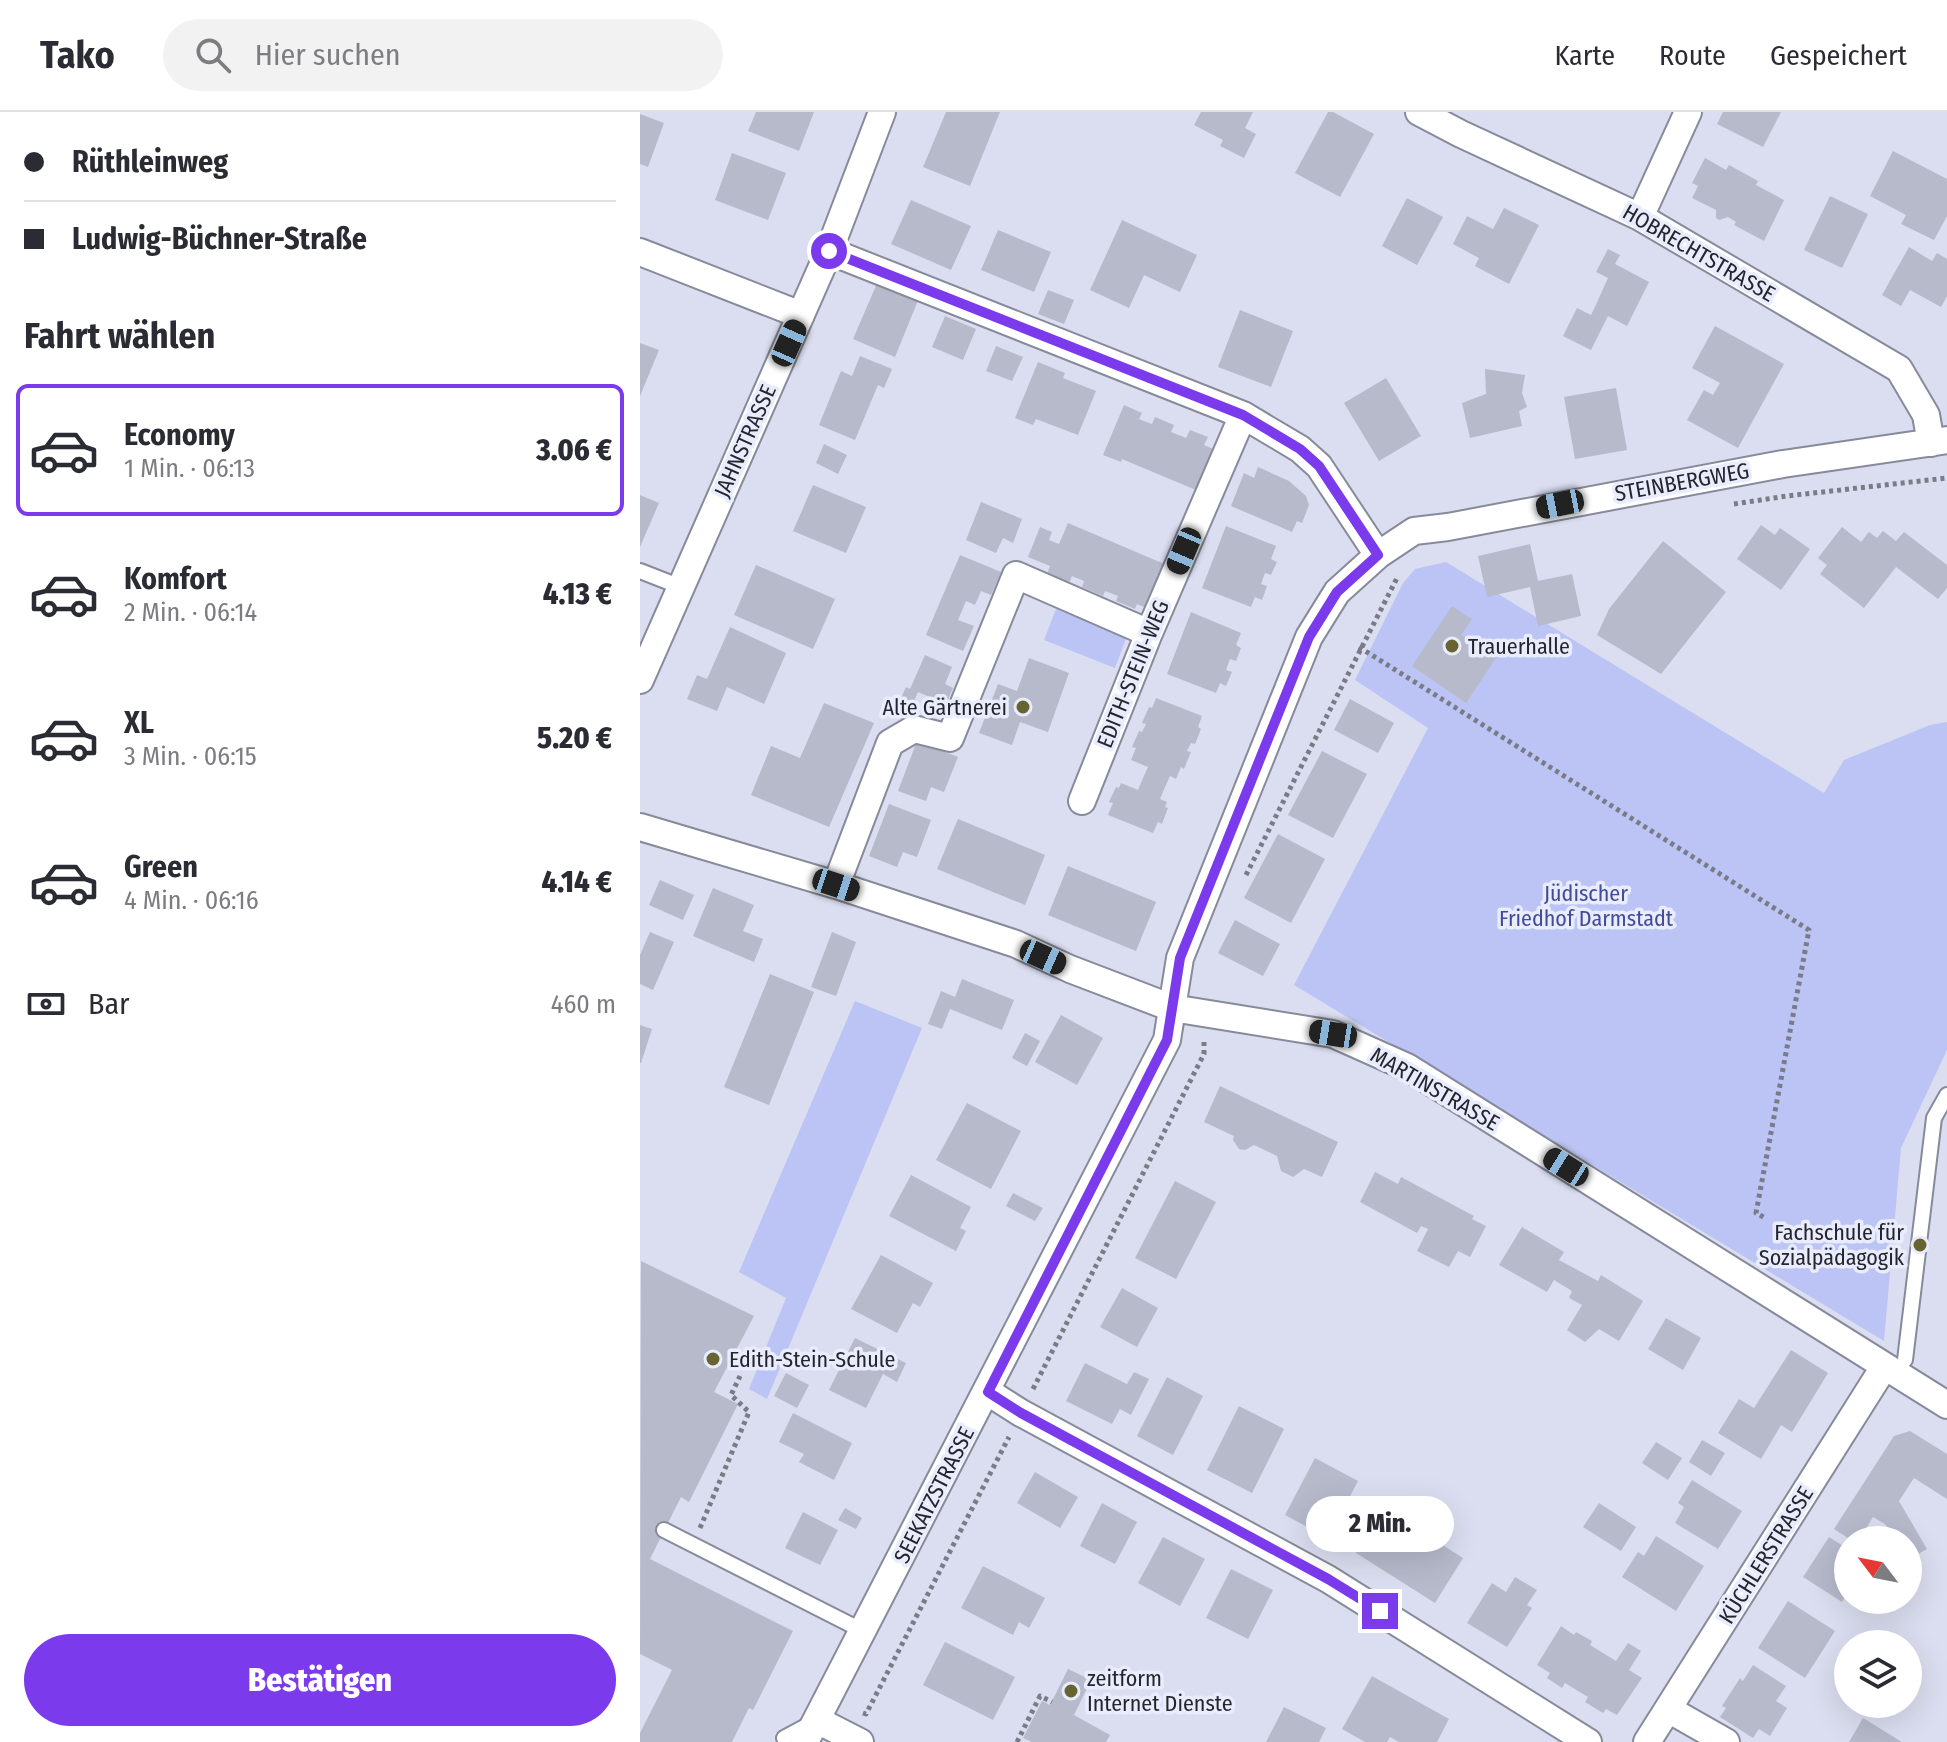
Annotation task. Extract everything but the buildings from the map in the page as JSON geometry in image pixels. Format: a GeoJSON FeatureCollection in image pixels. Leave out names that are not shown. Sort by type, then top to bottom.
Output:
{"type":"FeatureCollection","features":[{"type":"Feature","properties":{"kind":"street","name":"JAHNSTRASSE"},"geometry":{"type":"LineString","coordinates":[[640,680],[829,251],[882,112]]}},
{"type":"Feature","properties":{"kind":"street","name":"HOBRECHTSTRASSE"},"geometry":{"type":"LineString","coordinates":[[1419,112],[1640,217],[1899,369],[1939,441]]}},
{"type":"Feature","properties":{"kind":"street"},"geometry":{"type":"LineString","coordinates":[[1640,217],[1688,112]]}},
{"type":"Feature","properties":{"kind":"street"},"geometry":{"type":"LineString","coordinates":[[829,251],[1243,415],[1300,449],[1319,466],[1378,555]]}},
{"type":"Feature","properties":{"kind":"street"},"geometry":{"type":"LineString","coordinates":[[640,252],[801,315]]}},
{"type":"Feature","properties":{"kind":"street","name":"EDITH-STEIN-WEG"},"geometry":{"type":"LineString","coordinates":[[1082,801],[1149,633],[1243,415]]}},
{"type":"Feature","properties":{"kind":"street","name":"STEINBERGWEG"},"geometry":{"type":"LineString","coordinates":[[1378,555],[1414,531],[1783,464],[1939,441]]}},
{"type":"Feature","properties":{"kind":"street","name":"SEEKATZSTRASSE"},"geometry":{"type":"LineString","coordinates":[[802,1733],[863,1631],[1167,1040],[1180,958],[1309,637],[1337,592],[1378,555]]}},
{"type":"Feature","properties":{"kind":"street"},"geometry":{"type":"LineString","coordinates":[[836,885],[890,743],[914,729],[950,738],[1016,575],[1149,633]]}},
{"type":"Feature","properties":{"kind":"street","name":"MARTINSTRASSE"},"geometry":{"type":"LineString","coordinates":[[640,827],[836,885],[1016,944],[1070,969],[1172,1008],[1333,1034],[1407,1067],[1895,1363],[1947,1405]]}},
{"type":"Feature","properties":{"kind":"street","name":"KÜCHLERSTRASSE"},"geometry":{"type":"LineString","coordinates":[[1647,1742],[1895,1363]]}},
{"type":"Feature","properties":{"kind":"street"},"geometry":{"type":"LineString","coordinates":[[988,1392],[1328,1579],[1588,1742]]}},
{"type":"Feature","properties":{"kind":"street"},"geometry":{"type":"LineString","coordinates":[[1668,1709],[1726,1742]]}},
{"type":"Feature","properties":{"kind":"street"},"geometry":{"type":"LineString","coordinates":[[802,1733],[860,1742]]}},
{"type":"Feature","properties":{"kind":"lane"},"geometry":{"type":"LineString","coordinates":[[640,571],[681,587]]}},
{"type":"Feature","properties":{"kind":"lane"},"geometry":{"type":"LineString","coordinates":[[1895,1363],[1934,1118],[1947,1095]]}},
{"type":"Feature","properties":{"kind":"lane"},"geometry":{"type":"LineString","coordinates":[[664,1530],[863,1631]]}},
{"type":"Feature","properties":{"kind":"path"},"geometry":{"type":"LineString","coordinates":[[1725,506],[1947,478]]}},
{"type":"Feature","properties":{"kind":"path"},"geometry":{"type":"LineString","coordinates":[[1242,883],[1359,647],[1396,579],[1407,567]]}},
{"type":"Feature","properties":{"kind":"path"},"geometry":{"type":"LineString","coordinates":[[1359,647],[1809,930],[1756,1213],[1767,1219]]}},
{"type":"Feature","properties":{"kind":"path"},"geometry":{"type":"LineString","coordinates":[[693,1543],[749,1412],[731,1395],[740,1376]]}},
{"type":"Feature","properties":{"kind":"path"},"geometry":{"type":"LineString","coordinates":[[1017,1742],[1040,1696],[1052,1702]]}},
{"type":"Feature","properties":{"kind":"green space","name":"Jüdischer Friedhof Darmstadt"},"geometry":{"type":"Polygon","coordinates":[[[1446,562],[1824,793],[1844,760],[1930,725],[1947,722],[1947,1050],[1901,1148],[1884,1341],[1294,985],[1428,728],[1355,680],[1403,583],[1415,569],[1446,562]]]}},
{"type":"Feature","properties":{"kind":"green space"},"geometry":{"type":"Polygon","coordinates":[[[1056,609],[1127,636],[1115,668],[1044,640],[1056,609]]]}},
{"type":"Feature","properties":{"kind":"green space"},"geometry":{"type":"Polygon","coordinates":[[[855,1001],[922,1028],[767,1399],[749,1389],[786,1298],[739,1272],[855,1001]]]}},
{"type":"Feature","properties":{"kind":"place","name":"Trauerhalle"},"geometry":{"type":"Point","coordinates":[1452,646]}},
{"type":"Feature","properties":{"kind":"place","name":"Alte Gärtnerei"},"geometry":{"type":"Point","coordinates":[1023,707]}},
{"type":"Feature","properties":{"kind":"place","name":"Fachschule für Sozialpädagogik"},"geometry":{"type":"Point","coordinates":[1920,1245]}},
{"type":"Feature","properties":{"kind":"place","name":"Edith-Stein-Schule"},"geometry":{"type":"Point","coordinates":[713,1359]}},
{"type":"Feature","properties":{"kind":"place","name":"zeitform Internet Dienste"},"geometry":{"type":"Point","coordinates":[1071,1691]}},
{"type":"Feature","properties":{"kind":"route"},"geometry":{"type":"LineString","coordinates":[[829,251],[1243,415],[1300,449],[1319,466],[1378,555],[1337,592],[1309,637],[1180,958],[1167,1040],[988,1392],[1021,1413],[1328,1579],[1380,1611]]}}]}
